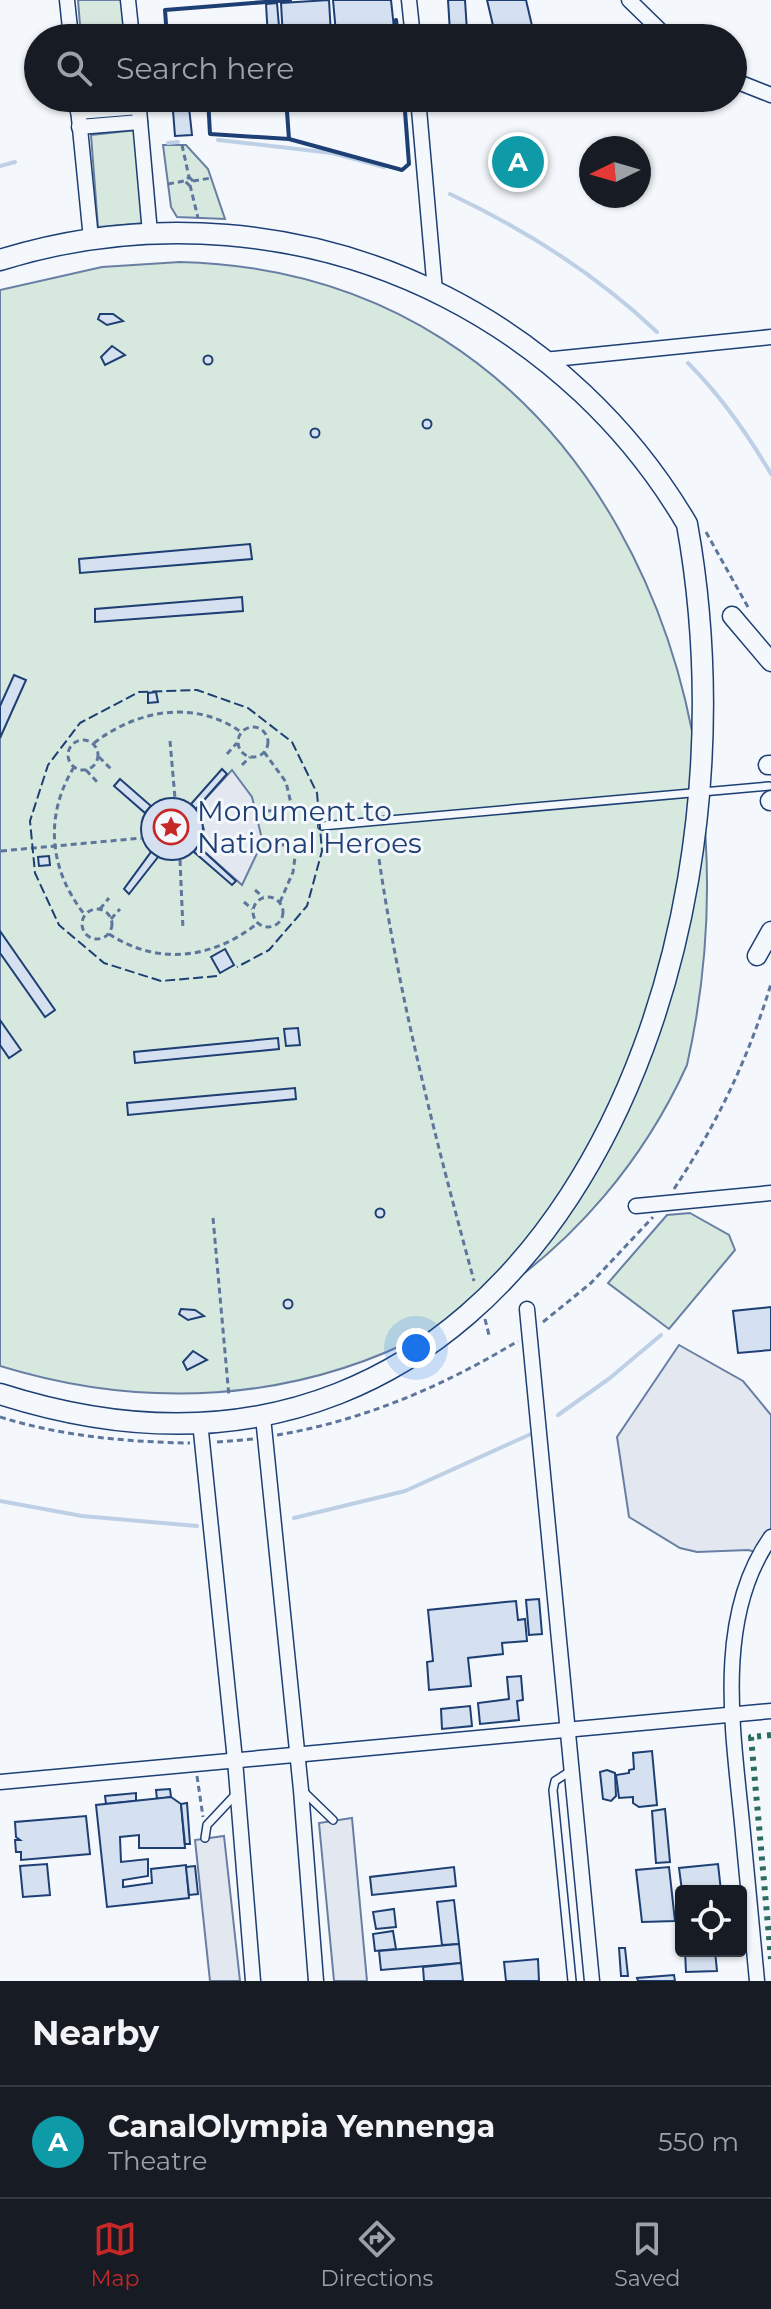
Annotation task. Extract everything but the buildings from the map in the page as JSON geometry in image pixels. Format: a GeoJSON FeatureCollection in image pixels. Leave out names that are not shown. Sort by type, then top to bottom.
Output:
{"type":"FeatureCollection","features":[{"type":"Feature","properties":{"kind":"main road"},"geometry":{"type":"LineString","coordinates":[[0,260],[91,239],[150,233],[218,234],[285,242],[373,265],[435,291],[491,323],[544,360],[592,402],[636,450],[674,501],[711,567]]}},
{"type":"Feature","properties":{"kind":"main road"},"geometry":{"type":"LineString","coordinates":[[724,596],[750,671]]}},
{"type":"Feature","properties":{"kind":"main road"},"geometry":{"type":"LineString","coordinates":[[732,616],[771,662]]}},
{"type":"Feature","properties":{"kind":"main road"},"geometry":{"type":"LineString","coordinates":[[769,777],[771,823]]}},
{"type":"Feature","properties":{"kind":"main road"},"geometry":{"type":"LineString","coordinates":[[751,979],[768,922]]}},
{"type":"Feature","properties":{"kind":"main road"},"geometry":{"type":"LineString","coordinates":[[620,1225],[651,1188]]}},
{"type":"Feature","properties":{"kind":"main road"},"geometry":{"type":"LineString","coordinates":[[487,1327],[527,1309],[547,1294]]}},
{"type":"Feature","properties":{"kind":"main road"},"geometry":{"type":"LineString","coordinates":[[0,1394],[96,1417],[200,1422],[263,1417],[333,1402],[401,1379]]}},
{"type":"Feature","properties":{"kind":"street"},"geometry":{"type":"LineString","coordinates":[[67,0],[70,24]]}},
{"type":"Feature","properties":{"kind":"street"},"geometry":{"type":"LineString","coordinates":[[128,0],[131,24]]}},
{"type":"Feature","properties":{"kind":"street"},"geometry":{"type":"LineString","coordinates":[[409,0],[412,24]]}},
{"type":"Feature","properties":{"kind":"street"},"geometry":{"type":"LineString","coordinates":[[629,0],[654,24]]}},
{"type":"Feature","properties":{"kind":"street"},"geometry":{"type":"LineString","coordinates":[[747,86],[771,95]]}},
{"type":"Feature","properties":{"kind":"street"},"geometry":{"type":"LineString","coordinates":[[78,112],[91,239]]}},
{"type":"Feature","properties":{"kind":"street"},"geometry":{"type":"LineString","coordinates":[[139,112],[150,233]]}},
{"type":"Feature","properties":{"kind":"street"},"geometry":{"type":"LineString","coordinates":[[419,112],[435,291]]}},
{"type":"Feature","properties":{"kind":"street"},"geometry":{"type":"LineString","coordinates":[[544,360],[771,337]]}},
{"type":"Feature","properties":{"kind":"street"},"geometry":{"type":"LineString","coordinates":[[636,1206],[771,1193]]}},
{"type":"Feature","properties":{"kind":"street"},"geometry":{"type":"LineString","coordinates":[[527,1309],[574,1769],[592,1981]]}},
{"type":"Feature","properties":{"kind":"street"},"geometry":{"type":"LineString","coordinates":[[263,1417],[301,1790],[316,1981]]}},
{"type":"Feature","properties":{"kind":"street"},"geometry":{"type":"LineString","coordinates":[[200,1422],[235,1760],[253,1981]]}},
{"type":"Feature","properties":{"kind":"street"},"geometry":{"type":"LineString","coordinates":[[757,1981],[732,1714],[739,1620],[760,1553],[771,1537]]}},
{"type":"Feature","properties":{"kind":"street"},"geometry":{"type":"LineString","coordinates":[[0,1782],[771,1711]]}},
{"type":"Feature","properties":{"kind":"lane"},"geometry":{"type":"LineString","coordinates":[[322,826],[769,777]]}},
{"type":"Feature","properties":{"kind":"lane"},"geometry":{"type":"LineString","coordinates":[[572,1981],[553,1790],[555,1781],[574,1769]]}},
{"type":"Feature","properties":{"kind":"lane"},"geometry":{"type":"LineString","coordinates":[[301,1790],[333,1820]]}},
{"type":"Feature","properties":{"kind":"lane"},"geometry":{"type":"LineString","coordinates":[[205,1835],[212,1818],[237,1793]]}},
{"type":"Feature","properties":{"kind":"path"},"geometry":{"type":"LineString","coordinates":[[182,145],[199,226]]}},
{"type":"Feature","properties":{"kind":"path"},"geometry":{"type":"LineString","coordinates":[[192,183],[211,178]]}},
{"type":"Feature","properties":{"kind":"path"},"geometry":{"type":"LineString","coordinates":[[168,184],[187,179]]}},
{"type":"Feature","properties":{"kind":"path"},"geometry":{"type":"LineString","coordinates":[[700,521],[755,620]]}},
{"type":"Feature","properties":{"kind":"path"},"geometry":{"type":"LineString","coordinates":[[99,784],[86,770],[74,767],[68,756],[71,746],[79,740],[94,743],[130,721],[167,711],[214,718],[241,732]]}},
{"type":"Feature","properties":{"kind":"path"},"geometry":{"type":"LineString","coordinates":[[227,754],[237,743],[241,732],[253,726],[263,730],[268,739],[264,752]]}},
{"type":"Feature","properties":{"kind":"path"},"geometry":{"type":"LineString","coordinates":[[170,741],[175,798]]}},
{"type":"Feature","properties":{"kind":"path"},"geometry":{"type":"LineString","coordinates":[[94,743],[99,757],[111,769]]}},
{"type":"Feature","properties":{"kind":"path"},"geometry":{"type":"LineString","coordinates":[[237,743],[241,753],[250,757]]}},
{"type":"Feature","properties":{"kind":"path"},"geometry":{"type":"LineString","coordinates":[[242,765],[250,757],[264,752]]}},
{"type":"Feature","properties":{"kind":"path"},"geometry":{"type":"LineString","coordinates":[[264,752],[286,782],[292,808]]}},
{"type":"Feature","properties":{"kind":"path"},"geometry":{"type":"LineString","coordinates":[[86,770],[94,766],[99,757]]}},
{"type":"Feature","properties":{"kind":"path"},"geometry":{"type":"LineString","coordinates":[[74,767],[62,786],[54,817],[54,847],[61,878],[85,915]]}},
{"type":"Feature","properties":{"kind":"path"},"geometry":{"type":"LineString","coordinates":[[268,811],[304,807],[322,826],[308,842],[272,846]]}},
{"type":"Feature","properties":{"kind":"path"},"geometry":{"type":"LineString","coordinates":[[1,851],[142,838]]}},
{"type":"Feature","properties":{"kind":"path"},"geometry":{"type":"LineString","coordinates":[[280,902],[290,880],[297,843]]}},
{"type":"Feature","properties":{"kind":"path"},"geometry":{"type":"LineString","coordinates":[[379,859],[390,934],[426,1107],[476,1289]]}},
{"type":"Feature","properties":{"kind":"path"},"geometry":{"type":"LineString","coordinates":[[180,860],[183,929]]}},
{"type":"Feature","properties":{"kind":"path"},"geometry":{"type":"LineString","coordinates":[[244,902],[252,909],[258,923],[270,927],[279,923],[283,914],[280,902],[274,897],[263,897],[255,890]]}},
{"type":"Feature","properties":{"kind":"path"},"geometry":{"type":"LineString","coordinates":[[252,909],[263,897]]}},
{"type":"Feature","properties":{"kind":"path"},"geometry":{"type":"LineString","coordinates":[[109,898],[100,909],[85,915],[81,926],[85,935],[99,940],[109,934]]}},
{"type":"Feature","properties":{"kind":"path"},"geometry":{"type":"LineString","coordinates":[[100,909],[111,919]]}},
{"type":"Feature","properties":{"kind":"path"},"geometry":{"type":"LineString","coordinates":[[109,934],[111,919],[120,909]]}},
{"type":"Feature","properties":{"kind":"path"},"geometry":{"type":"LineString","coordinates":[[109,934],[140,950],[186,955],[225,946],[258,923]]}},
{"type":"Feature","properties":{"kind":"path"},"geometry":{"type":"LineString","coordinates":[[213,1218],[231,1420]]}},
{"type":"Feature","properties":{"kind":"path"},"geometry":{"type":"LineString","coordinates":[[196,1764],[205,1835]]}},
{"type":"Feature","properties":{"kind":"shaded area"},"geometry":{"type":"Polygon","coordinates":[[[78,0],[123,0],[125,24],[80,24],[78,0]]]}},
{"type":"Feature","properties":{"kind":"shaded area"},"geometry":{"type":"Polygon","coordinates":[[[137,130],[145,223],[98,227],[91,135],[137,130]]]}},
{"type":"Feature","properties":{"kind":"shaded area"},"geometry":{"type":"Polygon","coordinates":[[[163,145],[186,145],[208,169],[225,219],[177,217],[171,207],[163,145]]]}},
{"type":"Feature","properties":{"kind":"shaded area"},"geometry":{"type":"Polygon","coordinates":[[[180,262],[322,284],[443,339],[541,422],[618,527],[671,649],[700,783],[706,924],[687,1065],[670,1100],[628,1166],[578,1225],[519,1277],[480,1305],[376,1356],[324,1374],[271,1386],[217,1392],[163,1393],[108,1389],[54,1380],[0,1366],[0,290],[102,267],[180,262]],[[202,819],[204,829],[199,847],[242,884],[202,819]]]}},
{"type":"Feature","properties":{"kind":"shaded area"},"geometry":{"type":"Polygon","coordinates":[[[232,770],[252,797],[261,835],[260,847],[242,885],[198,846],[204,829],[196,809],[232,770]]]}},
{"type":"Feature","properties":{"kind":"shaded area"},"geometry":{"type":"Polygon","coordinates":[[[690,1213],[729,1235],[735,1250],[669,1329],[608,1283],[667,1215],[690,1213]]]}},
{"type":"Feature","properties":{"kind":"shaded area"},"geometry":{"type":"Polygon","coordinates":[[[679,1345],[743,1381],[771,1415],[771,1537],[760,1553],[748,1550],[697,1552],[680,1548],[629,1517],[617,1437],[679,1345]]]}},
{"type":"Feature","properties":{"kind":"shaded area"},"geometry":{"type":"Polygon","coordinates":[[[352,1818],[367,1981],[334,1981],[319,1823],[352,1818]]]}},
{"type":"Feature","properties":{"kind":"shaded area"},"geometry":{"type":"Polygon","coordinates":[[[224,1836],[240,1981],[210,1981],[195,1840],[224,1836]]]}},
{"type":"Feature","properties":{"kind":"waterway"},"geometry":{"type":"LineString","coordinates":[[218,140],[332,153],[384,167]]}},
{"type":"Feature","properties":{"kind":"waterway"},"geometry":{"type":"LineString","coordinates":[[168,143],[178,142]]}},
{"type":"Feature","properties":{"kind":"waterway"},"geometry":{"type":"LineString","coordinates":[[0,166],[15,162]]}},
{"type":"Feature","properties":{"kind":"waterway"},"geometry":{"type":"LineString","coordinates":[[450,194],[506,223],[585,272],[657,332]]}},
{"type":"Feature","properties":{"kind":"waterway"},"geometry":{"type":"LineString","coordinates":[[688,363],[733,416],[771,474]]}},
{"type":"Feature","properties":{"kind":"waterway"},"geometry":{"type":"LineString","coordinates":[[558,1415],[610,1378],[661,1335]]}},
{"type":"Feature","properties":{"kind":"waterway"},"geometry":{"type":"LineString","coordinates":[[294,1518],[405,1491],[531,1434]]}},
{"type":"Feature","properties":{"kind":"waterway"},"geometry":{"type":"LineString","coordinates":[[0,1501],[82,1516],[197,1526]]}},
{"type":"Feature","properties":{"kind":"hedge"},"geometry":{"type":"LineString","coordinates":[[771,1735],[751,1737],[771,1959]]}},
{"type":"Feature","properties":{"kind":"fence"},"geometry":{"type":"LineString","coordinates":[[217,976],[161,981],[104,963],[59,925],[35,873],[30,821],[48,765],[80,723],[139,692],[197,690],[248,708],[292,742],[317,793],[322,851],[307,906],[269,950],[237,967]]}},
{"type":"Feature","properties":{"kind":"wall"},"geometry":{"type":"LineString","coordinates":[[166,24],[165,10],[290,0]]}},
{"type":"Feature","properties":{"kind":"wall"},"geometry":{"type":"LineString","coordinates":[[395,24],[396,20],[396,24]]}},
{"type":"Feature","properties":{"kind":"wall"},"geometry":{"type":"LineString","coordinates":[[209,112],[210,134],[289,139],[287,112]]}},
{"type":"Feature","properties":{"kind":"wall"},"geometry":{"type":"LineString","coordinates":[[289,139],[402,170],[409,164],[405,112]]}},
{"type":"Feature","properties":{"kind":"place","name":"CanalOlympia Yennenga"},"geometry":{"type":"Point","coordinates":[518,162]}},
{"type":"Feature","properties":{"kind":"place","name":"Monument to National Heroes"},"geometry":{"type":"Point","coordinates":[171,827]}}]}
